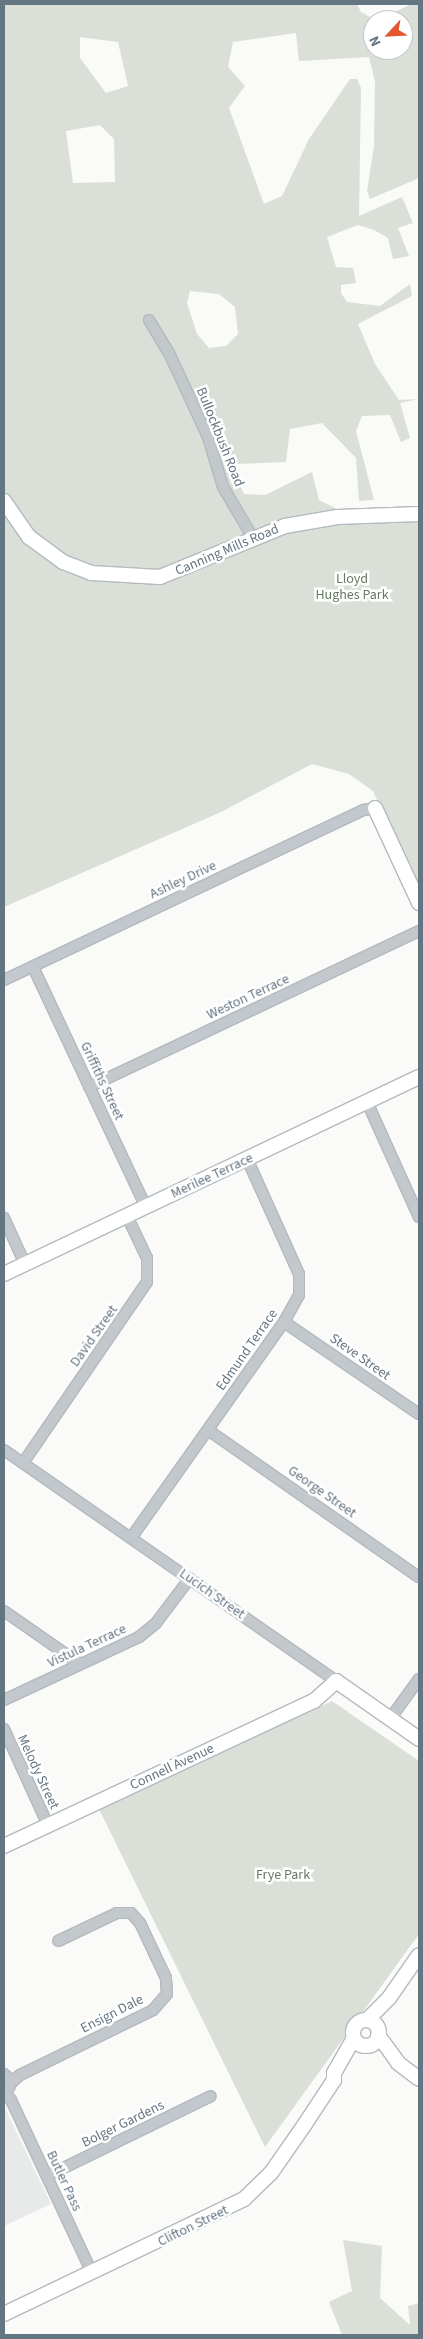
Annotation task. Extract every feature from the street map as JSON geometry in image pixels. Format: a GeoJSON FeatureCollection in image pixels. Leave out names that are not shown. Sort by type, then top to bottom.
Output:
{"type":"FeatureCollection","features":[{"type":"Feature","properties":{"kind":"main road","name":"Canning Mills Road"},"geometry":{"type":"LineString","coordinates":[[4,501],[29,537],[63,562],[91,573],[160,577],[253,538],[311,520],[419,514]]}},
{"type":"Feature","properties":{"kind":"main road"},"geometry":{"type":"LineString","coordinates":[[375,808],[419,903]]}},
{"type":"Feature","properties":{"kind":"main road","name":"Merilee Terrace"},"geometry":{"type":"LineString","coordinates":[[4,1274],[419,1077]]}},
{"type":"Feature","properties":{"kind":"main road","name":"Lucich Street"},"geometry":{"type":"LineString","coordinates":[[336,1681],[419,1739]]}},
{"type":"Feature","properties":{"kind":"main road","name":"Connell Avenue"},"geometry":{"type":"LineString","coordinates":[[4,1846],[314,1701],[336,1681]]}},
{"type":"Feature","properties":{"kind":"main road"},"geometry":{"type":"LineString","coordinates":[[398,2063],[388,2061],[362,2043],[354,2027],[367,2020],[389,1998],[419,1956]]}},
{"type":"Feature","properties":{"kind":"main road"},"geometry":{"type":"LineString","coordinates":[[362,2043],[378,2032],[419,1966]]}},
{"type":"Feature","properties":{"kind":"main road"},"geometry":{"type":"LineString","coordinates":[[367,2020],[378,2032],[398,2063],[419,2079]]}},
{"type":"Feature","properties":{"kind":"main road","name":"Clifton Street"},"geometry":{"type":"LineString","coordinates":[[4,2314],[244,2199],[271,2173],[334,2080],[340,2078],[362,2043]]}},
{"type":"Feature","properties":{"kind":"street","name":"Bullockbush Road"},"geometry":{"type":"LineString","coordinates":[[149,320],[169,353],[208,437],[223,487],[253,538]]}},
{"type":"Feature","properties":{"kind":"street","name":"Ashley Drive"},"geometry":{"type":"LineString","coordinates":[[4,980],[354,815],[375,808]]}},
{"type":"Feature","properties":{"kind":"street","name":"Weston Terrace"},"geometry":{"type":"LineString","coordinates":[[89,1087],[419,931]]}},
{"type":"Feature","properties":{"kind":"street","name":"Griffiths Street"},"geometry":{"type":"LineString","coordinates":[[34,966],[146,1207]]}},
{"type":"Feature","properties":{"kind":"street"},"geometry":{"type":"LineString","coordinates":[[367,1102],[419,1217]]}},
{"type":"Feature","properties":{"kind":"street","name":"Edmund Terrace"},"geometry":{"type":"LineString","coordinates":[[131,1538],[284,1322],[299,1294],[299,1274],[247,1159]]}},
{"type":"Feature","properties":{"kind":"street","name":"David Street"},"geometry":{"type":"LineString","coordinates":[[23,1463],[148,1282],[147,1258],[127,1216]]}},
{"type":"Feature","properties":{"kind":"street"},"geometry":{"type":"LineString","coordinates":[[4,1218],[25,1264]]}},
{"type":"Feature","properties":{"kind":"street","name":"Steve Street"},"geometry":{"type":"LineString","coordinates":[[284,1322],[419,1414]]}},
{"type":"Feature","properties":{"kind":"street","name":"George Street"},"geometry":{"type":"LineString","coordinates":[[208,1430],[419,1577]]}},
{"type":"Feature","properties":{"kind":"street","name":"Lucich Street"},"geometry":{"type":"LineString","coordinates":[[4,1450],[336,1681]]}},
{"type":"Feature","properties":{"kind":"street","name":"Vistula Terrace"},"geometry":{"type":"LineString","coordinates":[[4,1700],[139,1637],[156,1623],[190,1578]]}},
{"type":"Feature","properties":{"kind":"street"},"geometry":{"type":"LineString","coordinates":[[4,1611],[80,1664]]}},
{"type":"Feature","properties":{"kind":"street"},"geometry":{"type":"LineString","coordinates":[[390,1719],[419,1679]]}},
{"type":"Feature","properties":{"kind":"street","name":"Melody Street"},"geometry":{"type":"LineString","coordinates":[[4,1730],[48,1825]]}},
{"type":"Feature","properties":{"kind":"street","name":"Ensign Dale"},"geometry":{"type":"LineString","coordinates":[[7,2086],[20,2075],[153,2010],[167,1994],[166,1978],[140,1923],[130,1913],[117,1913],[58,1941]]}},
{"type":"Feature","properties":{"kind":"street","name":"Butler Pass"},"geometry":{"type":"LineString","coordinates":[[7,2086],[92,2273]]}},
{"type":"Feature","properties":{"kind":"street","name":"Bolger Gardens"},"geometry":{"type":"LineString","coordinates":[[47,2176],[211,2096]]}},
{"type":"Feature","properties":{"kind":"shaded area"},"geometry":{"type":"Polygon","coordinates":[[[4,2106],[51,2204],[4,2226],[4,2106]]]}},
{"type":"Feature","properties":{"kind":"green space","name":"Lloyd Hughes Park"},"geometry":{"type":"Polygon","coordinates":[[[4,4],[357,4],[363,13],[363,57],[299,61],[296,33],[233,42],[228,67],[245,86],[229,108],[264,204],[282,196],[309,139],[350,79],[357,79],[361,88],[359,216],[402,197],[413,223],[398,228],[409,256],[393,259],[388,238],[374,230],[358,225],[327,237],[336,267],[353,268],[356,283],[341,285],[341,293],[347,302],[380,306],[410,284],[412,296],[358,324],[375,364],[399,400],[419,399],[400,403],[410,438],[401,442],[390,415],[362,416],[356,431],[374,500],[359,501],[356,458],[322,423],[290,429],[286,462],[236,464],[234,471],[244,494],[265,495],[312,472],[319,500],[359,520],[419,518],[419,894],[373,791],[349,774],[312,764],[221,812],[4,907],[4,4]],[[80,37],[80,58],[106,93],[128,86],[118,42],[80,37]],[[100,125],[66,131],[73,183],[115,182],[114,139],[100,125]],[[190,291],[187,303],[197,334],[209,348],[226,346],[238,334],[235,307],[219,294],[190,291]]]}},
{"type":"Feature","properties":{"kind":"green space"},"geometry":{"type":"Polygon","coordinates":[[[412,4],[419,4],[419,178],[370,199],[367,191],[374,146],[375,82],[370,60],[413,60],[413,10],[399,10],[412,4]]]}},
{"type":"Feature","properties":{"kind":"green space","name":"Frye Park"},"geometry":{"type":"Polygon","coordinates":[[[332,1701],[419,1761],[419,1934],[265,2147],[99,1809],[332,1701]]]}},
{"type":"Feature","properties":{"kind":"green space"},"geometry":{"type":"Polygon","coordinates":[[[343,2240],[382,2246],[380,2298],[410,2325],[408,2306],[419,2303],[419,2335],[342,2335],[329,2302],[352,2291],[343,2240]]]}}]}
